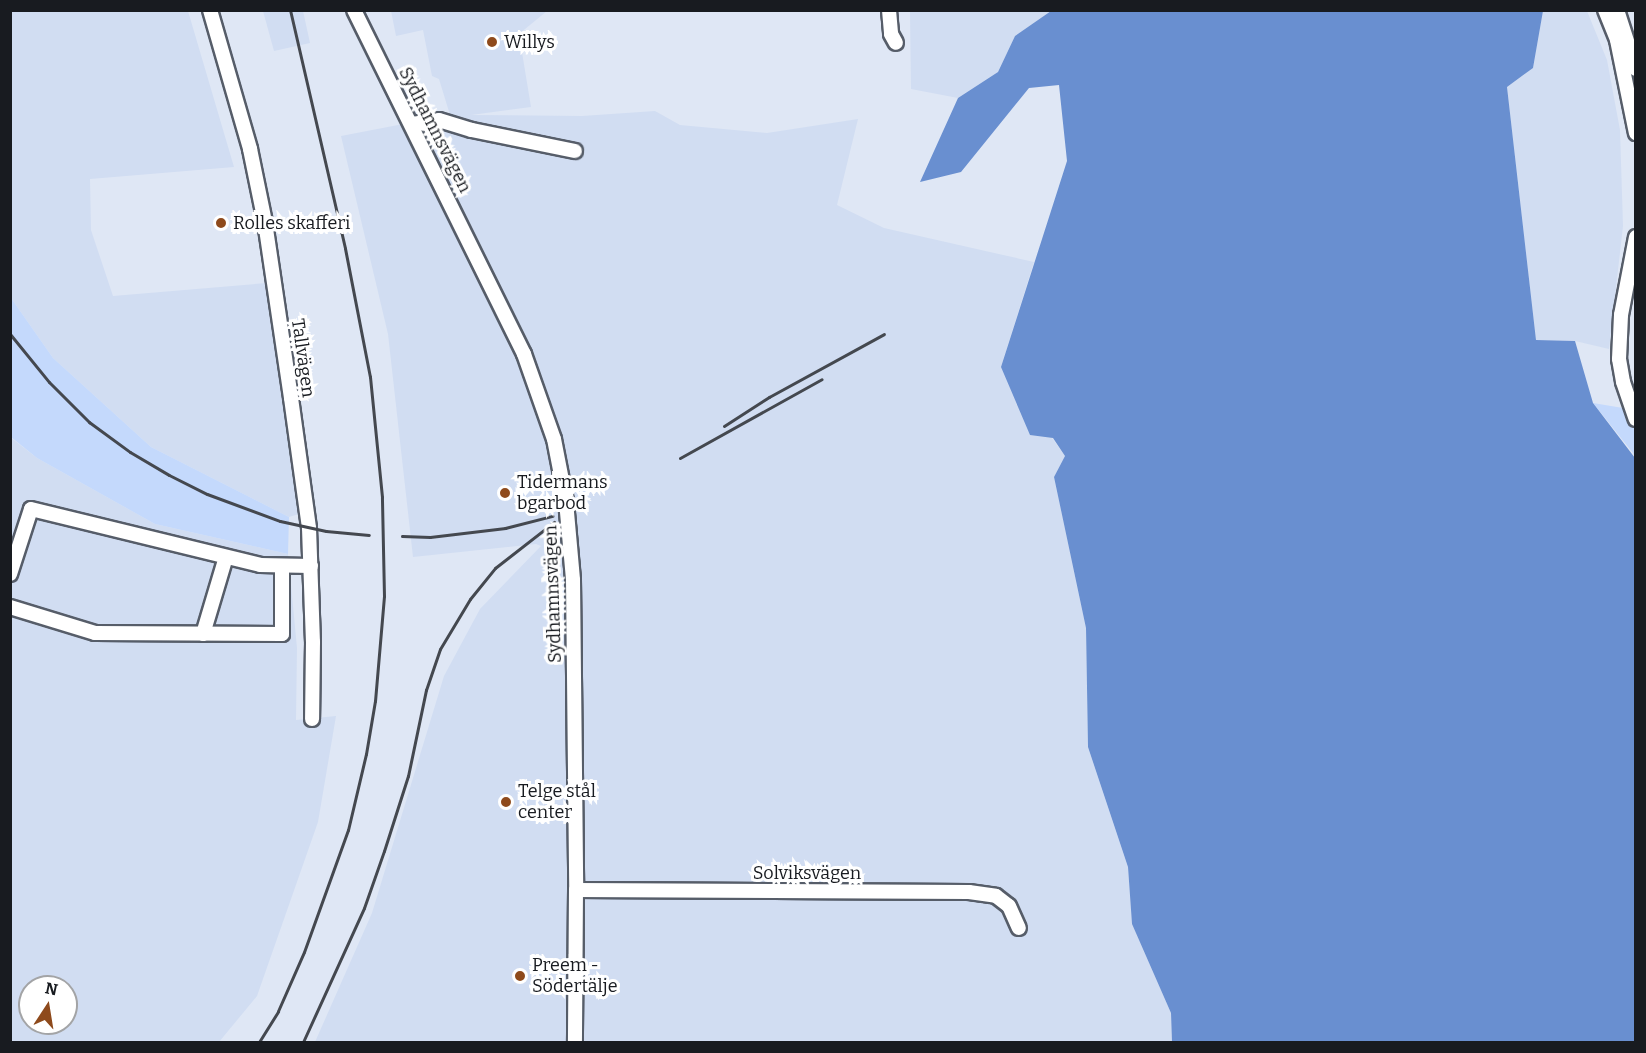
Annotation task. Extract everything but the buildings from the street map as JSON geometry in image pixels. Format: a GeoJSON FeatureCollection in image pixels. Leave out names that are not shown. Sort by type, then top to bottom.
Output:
{"type":"FeatureCollection","features":[{"type":"Feature","properties":{"kind":"street","name":"Tallvägen"},"geometry":{"type":"LineString","coordinates":[[210,10],[250,149],[265,222],[309,528],[312,718]]}},
{"type":"Feature","properties":{"kind":"street","name":"Sydhamnsvägen"},"geometry":{"type":"LineString","coordinates":[[354,10],[524,354],[554,439],[566,501],[573,580],[575,1042]]}},
{"type":"Feature","properties":{"kind":"street"},"geometry":{"type":"LineString","coordinates":[[889,10],[891,33],[896,43]]}},
{"type":"Feature","properties":{"kind":"street"},"geometry":{"type":"LineString","coordinates":[[1605,10],[1617,40],[1635,133]]}},
{"type":"Feature","properties":{"kind":"street"},"geometry":{"type":"LineString","coordinates":[[1617,10],[1635,69]]}},
{"type":"Feature","properties":{"kind":"street"},"geometry":{"type":"LineString","coordinates":[[412,124],[439,120],[472,130],[575,151]]}},
{"type":"Feature","properties":{"kind":"street"},"geometry":{"type":"LineString","coordinates":[[1635,237],[1621,315],[1619,348],[1623,382],[1635,419]]}},
{"type":"Feature","properties":{"kind":"street"},"geometry":{"type":"LineString","coordinates":[[10,574],[32,509],[260,565],[311,566]]}},
{"type":"Feature","properties":{"kind":"street"},"geometry":{"type":"LineString","coordinates":[[203,634],[226,557]]}},
{"type":"Feature","properties":{"kind":"street"},"geometry":{"type":"LineString","coordinates":[[10,607],[95,633],[282,634],[282,566]]}},
{"type":"Feature","properties":{"kind":"street","name":"Solviksvägen"},"geometry":{"type":"LineString","coordinates":[[576,890],[969,892],[996,896],[1010,906],[1019,928]]}},
{"type":"Feature","properties":{"kind":"shaded area"},"geometry":{"type":"Polygon","coordinates":[[[10,11],[188,11],[234,167],[90,179],[91,230],[113,296],[267,283],[299,514],[289,517],[151,447],[53,358],[11,298],[10,11]]]}},
{"type":"Feature","properties":{"kind":"shaded area"},"geometry":{"type":"Polygon","coordinates":[[[263,11],[303,11],[310,43],[274,51],[263,11]]]}},
{"type":"Feature","properties":{"kind":"shaded area"},"geometry":{"type":"Polygon","coordinates":[[[391,11],[547,11],[519,34],[531,107],[471,115],[582,116],[655,111],[680,125],[767,133],[858,119],[837,205],[884,228],[1034,262],[1001,367],[1065,456],[1054,477],[1086,628],[1088,747],[1128,867],[1132,924],[1171,1013],[1172,1042],[315,1042],[372,913],[444,676],[480,609],[541,546],[536,544],[413,557],[388,334],[341,136],[450,115],[439,79],[432,76],[423,30],[396,36],[391,11]]]}},
{"type":"Feature","properties":{"kind":"shaded area"},"geometry":{"type":"Polygon","coordinates":[[[910,11],[1051,11],[1015,36],[998,72],[958,98],[911,89],[910,11]]]}},
{"type":"Feature","properties":{"kind":"shaded area"},"geometry":{"type":"Polygon","coordinates":[[[1543,11],[1587,11],[1607,60],[1620,130],[1623,226],[1609,349],[1575,341],[1536,340],[1507,87],[1533,68],[1543,11]]]}},
{"type":"Feature","properties":{"kind":"shaded area"},"geometry":{"type":"Polygon","coordinates":[[[11,298],[53,358],[151,447],[289,517],[288,554],[155,524],[37,458],[11,437],[11,298]]]}},
{"type":"Feature","properties":{"kind":"shaded area"},"geometry":{"type":"Polygon","coordinates":[[[1593,403],[1635,410],[1635,458],[1633,453],[1593,403]]]}},
{"type":"Feature","properties":{"kind":"shaded area"},"geometry":{"type":"Polygon","coordinates":[[[10,437],[37,458],[155,524],[288,554],[297,648],[296,720],[336,716],[318,822],[257,996],[219,1042],[11,1042],[10,437]]]}},
{"type":"Feature","properties":{"kind":"water"},"geometry":{"type":"Polygon","coordinates":[[[1051,11],[1543,11],[1533,68],[1507,87],[1536,340],[1575,341],[1593,403],[1635,458],[1635,1042],[1172,1042],[1171,1013],[1132,924],[1128,867],[1088,747],[1086,628],[1054,477],[1065,456],[1053,438],[1030,435],[1001,367],[1067,161],[1059,85],[1029,88],[961,172],[920,182],[958,98],[998,72],[1015,36],[1051,11]]]}},
{"type":"Feature","properties":{"kind":"railway"},"geometry":{"type":"LineString","coordinates":[[259,1042],[278,1011],[304,952],[348,830],[366,754],[375,701],[384,596],[382,497],[370,377],[345,248],[290,10]]}},
{"type":"Feature","properties":{"kind":"railway"},"geometry":{"type":"LineString","coordinates":[[10,334],[49,382],[89,422],[130,452],[169,475],[207,494],[280,521],[326,531],[369,535]]}},
{"type":"Feature","properties":{"kind":"railway"},"geometry":{"type":"LineString","coordinates":[[724,426],[769,397],[884,334]]}},
{"type":"Feature","properties":{"kind":"railway"},"geometry":{"type":"LineString","coordinates":[[680,458],[822,379]]}},
{"type":"Feature","properties":{"kind":"railway"},"geometry":{"type":"LineString","coordinates":[[402,536],[430,537],[505,528],[552,516]]}},
{"type":"Feature","properties":{"kind":"railway"},"geometry":{"type":"LineString","coordinates":[[303,1042],[364,908],[384,851],[408,776],[426,690],[440,649],[470,599],[495,568],[554,522]]}},
{"type":"Feature","properties":{"kind":"place","name":"Willys"},"geometry":{"type":"Point","coordinates":[492,42]}},
{"type":"Feature","properties":{"kind":"place","name":"Rolles skafferi"},"geometry":{"type":"Point","coordinates":[221,223]}},
{"type":"Feature","properties":{"kind":"place","name":"Tidermans bgarbod"},"geometry":{"type":"Point","coordinates":[505,493]}},
{"type":"Feature","properties":{"kind":"place","name":"Telge stål center"},"geometry":{"type":"Point","coordinates":[506,802]}},
{"type":"Feature","properties":{"kind":"place","name":"Preem - Södertälje"},"geometry":{"type":"Point","coordinates":[520,976]}}]}
